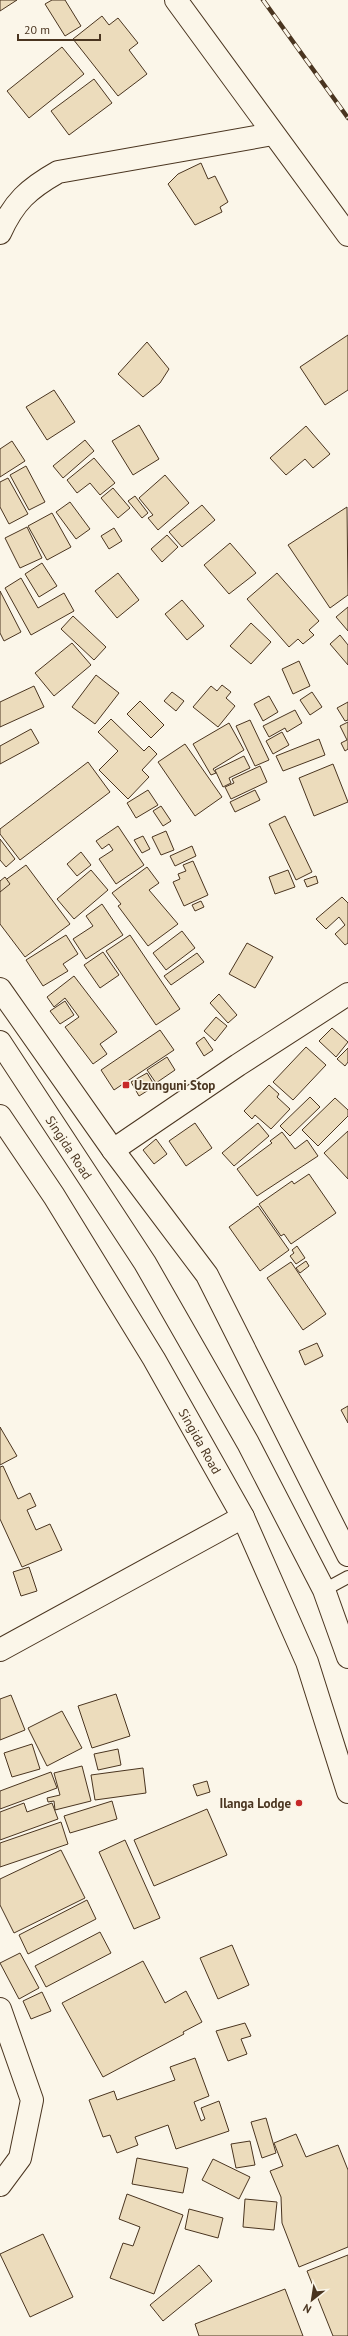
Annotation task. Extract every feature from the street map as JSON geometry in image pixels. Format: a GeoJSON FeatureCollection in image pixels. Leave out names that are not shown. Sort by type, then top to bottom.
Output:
{"type":"FeatureCollection","features":[{"type":"Feature","properties":{"kind":"main road"},"geometry":{"type":"LineString","coordinates":[[176,0],[348,235]]}},
{"type":"Feature","properties":{"kind":"main road"},"geometry":{"type":"LineString","coordinates":[[0,234],[17,202],[35,185],[58,172],[273,134]]}},
{"type":"Feature","properties":{"kind":"main road"},"geometry":{"type":"LineString","coordinates":[[0,989],[113,1150],[207,1275],[348,1555]]}},
{"type":"Feature","properties":{"kind":"main road"},"geometry":{"type":"LineString","coordinates":[[113,1150],[238,1065],[348,994]]}},
{"type":"Feature","properties":{"kind":"main road","name":"Singida Road"},"geometry":{"type":"LineString","coordinates":[[0,1042],[145,1263],[248,1443],[324,1590],[348,1657]]}},
{"type":"Feature","properties":{"kind":"main road","name":"Singida Road"},"geometry":{"type":"LineString","coordinates":[[0,1116],[54,1196],[154,1359],[243,1517],[307,1662],[348,1792]]}},
{"type":"Feature","properties":{"kind":"main road"},"geometry":{"type":"LineString","coordinates":[[0,1650],[243,1517]]}},
{"type":"Feature","properties":{"kind":"main road"},"geometry":{"type":"LineString","coordinates":[[0,2009],[32,2100],[20,2158],[0,2185]]}},
{"type":"Feature","properties":{"kind":"lane"},"geometry":{"type":"LineString","coordinates":[[324,1590],[348,1577]]}},
{"type":"Feature","properties":{"kind":"building"},"geometry":{"type":"Polygon","coordinates":[[[0,0],[17,0],[0,11],[0,0]]]}},
{"type":"Feature","properties":{"kind":"building"},"geometry":{"type":"Polygon","coordinates":[[[52,0],[65,0],[81,26],[65,36],[45,4],[52,0]]]}},
{"type":"Feature","properties":{"kind":"building"},"geometry":{"type":"Polygon","coordinates":[[[102,16],[109,25],[118,18],[138,43],[129,50],[147,74],[118,96],[73,39],[102,16]]]}},
{"type":"Feature","properties":{"kind":"building"},"geometry":{"type":"Polygon","coordinates":[[[62,47],[84,74],[29,118],[7,91],[62,47]]]}},
{"type":"Feature","properties":{"kind":"building"},"geometry":{"type":"Polygon","coordinates":[[[94,79],[112,103],[69,135],[51,111],[94,79]]]}},
{"type":"Feature","properties":{"kind":"building"},"geometry":{"type":"Polygon","coordinates":[[[201,163],[208,179],[215,176],[228,202],[220,207],[222,212],[195,225],[168,184],[178,174],[201,163]]]}},
{"type":"Feature","properties":{"kind":"building"},"geometry":{"type":"Polygon","coordinates":[[[348,335],[348,390],[325,405],[300,367],[348,335]]]}},
{"type":"Feature","properties":{"kind":"building"},"geometry":{"type":"Polygon","coordinates":[[[147,342],[169,369],[160,383],[143,397],[118,374],[147,342]]]}},
{"type":"Feature","properties":{"kind":"building"},"geometry":{"type":"Polygon","coordinates":[[[54,390],[75,422],[47,440],[26,407],[54,390]]]}},
{"type":"Feature","properties":{"kind":"building"},"geometry":{"type":"Polygon","coordinates":[[[139,425],[159,459],[133,475],[112,441],[139,425]]]}},
{"type":"Feature","properties":{"kind":"building"},"geometry":{"type":"Polygon","coordinates":[[[306,426],[330,454],[313,468],[305,459],[286,475],[270,458],[306,426]]]}},
{"type":"Feature","properties":{"kind":"building"},"geometry":{"type":"Polygon","coordinates":[[[85,440],[94,451],[63,478],[53,466],[85,440]]]}},
{"type":"Feature","properties":{"kind":"building"},"geometry":{"type":"Polygon","coordinates":[[[12,441],[25,461],[0,477],[0,449],[12,441]]]}},
{"type":"Feature","properties":{"kind":"building"},"geometry":{"type":"Polygon","coordinates":[[[94,458],[115,483],[100,495],[90,483],[77,493],[67,480],[94,458]]]}},
{"type":"Feature","properties":{"kind":"building"},"geometry":{"type":"Polygon","coordinates":[[[26,466],[45,502],[29,510],[10,475],[26,466]]]}},
{"type":"Feature","properties":{"kind":"building"},"geometry":{"type":"Polygon","coordinates":[[[165,475],[189,503],[158,530],[148,518],[153,515],[139,498],[165,475]]]}},
{"type":"Feature","properties":{"kind":"building"},"geometry":{"type":"Polygon","coordinates":[[[8,478],[28,514],[9,524],[0,507],[0,482],[8,478]]]}},
{"type":"Feature","properties":{"kind":"building"},"geometry":{"type":"Polygon","coordinates":[[[113,488],[130,508],[118,518],[101,498],[113,488]]]}},
{"type":"Feature","properties":{"kind":"building"},"geometry":{"type":"Polygon","coordinates":[[[135,496],[148,513],[142,518],[128,501],[135,496]]]}},
{"type":"Feature","properties":{"kind":"building"},"geometry":{"type":"Polygon","coordinates":[[[70,502],[90,529],[76,539],[56,512],[70,502]]]}},
{"type":"Feature","properties":{"kind":"building"},"geometry":{"type":"Polygon","coordinates":[[[202,505],[215,520],[182,547],[169,532],[202,505]]]}},
{"type":"Feature","properties":{"kind":"building"},"geometry":{"type":"Polygon","coordinates":[[[347,507],[348,595],[330,608],[288,545],[347,507]]]}},
{"type":"Feature","properties":{"kind":"building"},"geometry":{"type":"Polygon","coordinates":[[[52,513],[71,547],[47,560],[28,526],[52,513]]]}},
{"type":"Feature","properties":{"kind":"building"},"geometry":{"type":"Polygon","coordinates":[[[27,527],[42,558],[20,568],[5,538],[27,527]]]}},
{"type":"Feature","properties":{"kind":"building"},"geometry":{"type":"Polygon","coordinates":[[[114,528],[122,541],[109,549],[101,536],[114,528]]]}},
{"type":"Feature","properties":{"kind":"building"},"geometry":{"type":"Polygon","coordinates":[[[167,535],[178,547],[162,562],[151,549],[167,535]]]}},
{"type":"Feature","properties":{"kind":"building"},"geometry":{"type":"Polygon","coordinates":[[[230,543],[256,573],[229,594],[204,565],[230,543]]]}},
{"type":"Feature","properties":{"kind":"building"},"geometry":{"type":"Polygon","coordinates":[[[42,563],[57,586],[39,597],[25,574],[42,563]]]}},
{"type":"Feature","properties":{"kind":"building"},"geometry":{"type":"Polygon","coordinates":[[[118,573],[139,600],[117,618],[95,591],[118,573]]]}},
{"type":"Feature","properties":{"kind":"building"},"geometry":{"type":"Polygon","coordinates":[[[277,573],[319,621],[309,630],[314,635],[303,644],[298,639],[289,647],[247,599],[277,573]]]}},
{"type":"Feature","properties":{"kind":"building"},"geometry":{"type":"Polygon","coordinates":[[[21,578],[38,608],[64,593],[74,611],[31,635],[5,588],[21,578]]]}},
{"type":"Feature","properties":{"kind":"building"},"geometry":{"type":"Polygon","coordinates":[[[0,591],[21,632],[4,641],[0,633],[0,591]]]}},
{"type":"Feature","properties":{"kind":"building"},"geometry":{"type":"Polygon","coordinates":[[[182,600],[204,626],[187,640],[165,614],[182,600]]]}},
{"type":"Feature","properties":{"kind":"building"},"geometry":{"type":"Polygon","coordinates":[[[348,607],[348,631],[336,617],[348,607]]]}},
{"type":"Feature","properties":{"kind":"building"},"geometry":{"type":"Polygon","coordinates":[[[73,616],[106,647],[94,660],[61,629],[73,616]]]}},
{"type":"Feature","properties":{"kind":"building"},"geometry":{"type":"Polygon","coordinates":[[[251,623],[271,642],[251,664],[230,646],[251,623]]]}},
{"type":"Feature","properties":{"kind":"building"},"geometry":{"type":"Polygon","coordinates":[[[340,635],[348,645],[348,665],[330,644],[340,635]]]}},
{"type":"Feature","properties":{"kind":"building"},"geometry":{"type":"Polygon","coordinates":[[[72,643],[91,665],[54,696],[35,673],[72,643]]]}},
{"type":"Feature","properties":{"kind":"building"},"geometry":{"type":"Polygon","coordinates":[[[299,661],[310,686],[293,694],[282,669],[299,661]]]}},
{"type":"Feature","properties":{"kind":"building"},"geometry":{"type":"Polygon","coordinates":[[[96,675],[119,693],[95,724],[72,707],[96,675]]]}},
{"type":"Feature","properties":{"kind":"building"},"geometry":{"type":"Polygon","coordinates":[[[222,685],[231,692],[226,698],[235,706],[218,727],[193,707],[211,686],[217,691],[222,685]]]}},
{"type":"Feature","properties":{"kind":"building"},"geometry":{"type":"Polygon","coordinates":[[[34,686],[44,707],[0,727],[0,702],[34,686]]]}},
{"type":"Feature","properties":{"kind":"building"},"geometry":{"type":"Polygon","coordinates":[[[172,692],[184,701],[176,711],[164,701],[172,692]]]}},
{"type":"Feature","properties":{"kind":"building"},"geometry":{"type":"Polygon","coordinates":[[[312,692],[322,707],[310,715],[300,700],[312,692]]]}},
{"type":"Feature","properties":{"kind":"building"},"geometry":{"type":"Polygon","coordinates":[[[269,696],[278,712],[263,721],[254,704],[269,696]]]}},
{"type":"Feature","properties":{"kind":"building"},"geometry":{"type":"Polygon","coordinates":[[[140,701],[164,725],[151,738],[127,714],[140,701]]]}},
{"type":"Feature","properties":{"kind":"building"},"geometry":{"type":"Polygon","coordinates":[[[348,702],[348,720],[345,721],[337,708],[348,702]]]}},
{"type":"Feature","properties":{"kind":"building"},"geometry":{"type":"Polygon","coordinates":[[[295,710],[302,723],[287,732],[285,728],[269,737],[263,726],[295,710]]]}},
{"type":"Feature","properties":{"kind":"building"},"geometry":{"type":"Polygon","coordinates":[[[111,719],[144,751],[149,746],[157,754],[142,770],[149,777],[128,799],[99,770],[118,751],[98,732],[111,719]]]}},
{"type":"Feature","properties":{"kind":"building"},"geometry":{"type":"Polygon","coordinates":[[[250,720],[269,760],[255,766],[236,726],[250,720]]]}},
{"type":"Feature","properties":{"kind":"building"},"geometry":{"type":"Polygon","coordinates":[[[348,722],[348,749],[345,751],[341,743],[347,740],[340,726],[348,722]]]}},
{"type":"Feature","properties":{"kind":"building"},"geometry":{"type":"Polygon","coordinates":[[[229,723],[244,750],[213,769],[216,773],[211,775],[193,744],[229,723]]]}},
{"type":"Feature","properties":{"kind":"building"},"geometry":{"type":"Polygon","coordinates":[[[31,729],[39,743],[0,764],[0,746],[31,729]]]}},
{"type":"Feature","properties":{"kind":"building"},"geometry":{"type":"Polygon","coordinates":[[[282,732],[289,745],[273,754],[266,741],[282,732]]]}},
{"type":"Feature","properties":{"kind":"building"},"geometry":{"type":"Polygon","coordinates":[[[319,739],[325,755],[283,771],[276,756],[319,739]]]}},
{"type":"Feature","properties":{"kind":"building"},"geometry":{"type":"Polygon","coordinates":[[[185,744],[222,797],[195,816],[158,762],[185,744]]]}},
{"type":"Feature","properties":{"kind":"building"},"geometry":{"type":"Polygon","coordinates":[[[244,756],[250,768],[229,778],[231,783],[223,787],[215,770],[244,756]]]}},
{"type":"Feature","properties":{"kind":"building"},"geometry":{"type":"Polygon","coordinates":[[[88,762],[110,792],[20,860],[0,834],[0,829],[88,762]]]}},
{"type":"Feature","properties":{"kind":"building"},"geometry":{"type":"Polygon","coordinates":[[[333,764],[348,802],[314,816],[299,778],[333,764]]]}},
{"type":"Feature","properties":{"kind":"building"},"geometry":{"type":"Polygon","coordinates":[[[260,766],[267,782],[231,799],[225,787],[234,783],[232,779],[260,766]]]}},
{"type":"Feature","properties":{"kind":"building"},"geometry":{"type":"Polygon","coordinates":[[[148,790],[158,805],[136,818],[127,803],[148,790]]]}},
{"type":"Feature","properties":{"kind":"building"},"geometry":{"type":"Polygon","coordinates":[[[255,790],[260,800],[235,812],[230,802],[255,790]]]}},
{"type":"Feature","properties":{"kind":"building"},"geometry":{"type":"Polygon","coordinates":[[[161,806],[171,821],[163,826],[153,811],[161,806]]]}},
{"type":"Feature","properties":{"kind":"building"},"geometry":{"type":"Polygon","coordinates":[[[285,816],[312,872],[296,880],[269,824],[285,816]]]}},
{"type":"Feature","properties":{"kind":"building"},"geometry":{"type":"Polygon","coordinates":[[[118,826],[144,865],[116,884],[99,859],[113,850],[109,844],[102,849],[96,841],[118,826]]]}},
{"type":"Feature","properties":{"kind":"building"},"geometry":{"type":"Polygon","coordinates":[[[166,831],[174,850],[161,855],[152,837],[166,831]]]}},
{"type":"Feature","properties":{"kind":"building"},"geometry":{"type":"Polygon","coordinates":[[[143,836],[150,849],[142,853],[134,840],[143,836]]]}},
{"type":"Feature","properties":{"kind":"building"},"geometry":{"type":"Polygon","coordinates":[[[0,839],[15,859],[6,867],[0,860],[0,839]]]}},
{"type":"Feature","properties":{"kind":"building"},"geometry":{"type":"Polygon","coordinates":[[[192,846],[196,856],[175,866],[170,856],[192,846]]]}},
{"type":"Feature","properties":{"kind":"building"},"geometry":{"type":"Polygon","coordinates":[[[81,852],[91,865],[77,876],[67,864],[81,852]]]}},
{"type":"Feature","properties":{"kind":"building"},"geometry":{"type":"Polygon","coordinates":[[[193,861],[208,895],[184,906],[173,882],[180,879],[178,874],[186,871],[183,865],[193,861]]]}},
{"type":"Feature","properties":{"kind":"building"},"geometry":{"type":"Polygon","coordinates":[[[26,865],[70,924],[25,957],[0,924],[0,884],[26,865]]]}},
{"type":"Feature","properties":{"kind":"building"},"geometry":{"type":"Polygon","coordinates":[[[147,867],[159,883],[149,890],[178,924],[148,946],[118,906],[121,904],[112,893],[147,867]]]}},
{"type":"Feature","properties":{"kind":"building"},"geometry":{"type":"Polygon","coordinates":[[[91,870],[108,890],[74,919],[57,899],[91,870]]]}},
{"type":"Feature","properties":{"kind":"building"},"geometry":{"type":"Polygon","coordinates":[[[288,870],[295,887],[275,894],[269,877],[288,870]]]}},
{"type":"Feature","properties":{"kind":"building"},"geometry":{"type":"Polygon","coordinates":[[[316,876],[318,883],[307,887],[304,880],[316,876]]]}},
{"type":"Feature","properties":{"kind":"building"},"geometry":{"type":"Polygon","coordinates":[[[5,877],[10,884],[0,892],[0,881],[5,877]]]}},
{"type":"Feature","properties":{"kind":"building"},"geometry":{"type":"Polygon","coordinates":[[[342,897],[348,903],[348,943],[345,945],[335,934],[345,925],[339,917],[326,929],[316,919],[342,897]]]}},
{"type":"Feature","properties":{"kind":"building"},"geometry":{"type":"Polygon","coordinates":[[[201,901],[204,907],[195,911],[192,905],[201,901]]]}},
{"type":"Feature","properties":{"kind":"building"},"geometry":{"type":"Polygon","coordinates":[[[102,904],[123,935],[86,959],[73,939],[93,926],[86,916],[102,904]]]}},
{"type":"Feature","properties":{"kind":"building"},"geometry":{"type":"Polygon","coordinates":[[[182,931],[195,948],[166,970],[153,953],[182,931]]]}},
{"type":"Feature","properties":{"kind":"building"},"geometry":{"type":"Polygon","coordinates":[[[66,935],[78,954],[63,964],[68,971],[43,986],[26,960],[66,935]]]}},
{"type":"Feature","properties":{"kind":"building"},"geometry":{"type":"Polygon","coordinates":[[[130,935],[180,1009],[156,1025],[106,951],[130,935]]]}},
{"type":"Feature","properties":{"kind":"building"},"geometry":{"type":"Polygon","coordinates":[[[247,943],[273,957],[255,988],[229,974],[247,943]]]}},
{"type":"Feature","properties":{"kind":"building"},"geometry":{"type":"Polygon","coordinates":[[[103,952],[119,975],[100,988],[84,965],[103,952]]]}},
{"type":"Feature","properties":{"kind":"building"},"geometry":{"type":"Polygon","coordinates":[[[197,953],[204,962],[171,985],[164,976],[197,953]]]}},
{"type":"Feature","properties":{"kind":"building"},"geometry":{"type":"Polygon","coordinates":[[[74,976],[117,1032],[100,1044],[107,1054],[93,1064],[65,1027],[79,1017],[65,998],[54,1007],[47,997],[74,976]]]}},
{"type":"Feature","properties":{"kind":"building"},"geometry":{"type":"Polygon","coordinates":[[[219,994],[237,1015],[228,1023],[210,1003],[219,994]]]}},
{"type":"Feature","properties":{"kind":"building"},"geometry":{"type":"Polygon","coordinates":[[[65,1001],[74,1015],[60,1024],[50,1011],[65,1001]]]}},
{"type":"Feature","properties":{"kind":"building"},"geometry":{"type":"Polygon","coordinates":[[[216,1017],[227,1026],[215,1041],[204,1031],[216,1017]]]}},
{"type":"Feature","properties":{"kind":"building"},"geometry":{"type":"Polygon","coordinates":[[[332,1028],[348,1042],[336,1057],[319,1041],[332,1028]]]}},
{"type":"Feature","properties":{"kind":"building"},"geometry":{"type":"Polygon","coordinates":[[[160,1030],[174,1050],[114,1090],[101,1070],[160,1030]]]}},
{"type":"Feature","properties":{"kind":"building"},"geometry":{"type":"Polygon","coordinates":[[[204,1037],[213,1050],[204,1056],[196,1043],[204,1037]]]}},
{"type":"Feature","properties":{"kind":"building"},"geometry":{"type":"Polygon","coordinates":[[[306,1047],[326,1065],[293,1100],[273,1082],[306,1047]]]}},
{"type":"Feature","properties":{"kind":"building"},"geometry":{"type":"Polygon","coordinates":[[[348,1048],[348,1062],[345,1066],[337,1059],[348,1048]]]}},
{"type":"Feature","properties":{"kind":"building"},"geometry":{"type":"Polygon","coordinates":[[[167,1057],[175,1070],[156,1083],[147,1070],[167,1057]]]}},
{"type":"Feature","properties":{"kind":"building"},"geometry":{"type":"Polygon","coordinates":[[[147,1073],[155,1086],[139,1096],[131,1082],[147,1073]]]}},
{"type":"Feature","properties":{"kind":"building"},"geometry":{"type":"Polygon","coordinates":[[[269,1085],[279,1094],[277,1097],[290,1109],[271,1129],[255,1115],[252,1119],[244,1111],[269,1085]]]}},
{"type":"Feature","properties":{"kind":"building"},"geometry":{"type":"Polygon","coordinates":[[[310,1097],[320,1107],[290,1136],[280,1126],[310,1097]]]}},
{"type":"Feature","properties":{"kind":"building"},"geometry":{"type":"Polygon","coordinates":[[[335,1098],[348,1110],[348,1116],[318,1146],[302,1130],[335,1098]]]}},
{"type":"Feature","properties":{"kind":"building"},"geometry":{"type":"Polygon","coordinates":[[[195,1123],[212,1148],[186,1166],[169,1141],[195,1123]]]}},
{"type":"Feature","properties":{"kind":"building"},"geometry":{"type":"Polygon","coordinates":[[[258,1123],[269,1136],[234,1166],[222,1153],[258,1123]]]}},
{"type":"Feature","properties":{"kind":"building"},"geometry":{"type":"Polygon","coordinates":[[[348,1131],[348,1179],[324,1153],[348,1131]]]}},
{"type":"Feature","properties":{"kind":"building"},"geometry":{"type":"Polygon","coordinates":[[[282,1132],[295,1149],[307,1140],[318,1156],[257,1196],[237,1169],[272,1143],[270,1141],[282,1132]]]}},
{"type":"Feature","properties":{"kind":"building"},"geometry":{"type":"Polygon","coordinates":[[[156,1139],[167,1154],[154,1164],[143,1150],[156,1139]]]}},
{"type":"Feature","properties":{"kind":"building"},"geometry":{"type":"Polygon","coordinates":[[[309,1174],[336,1213],[291,1244],[284,1234],[281,1236],[259,1204],[292,1181],[294,1184],[309,1174]]]}},
{"type":"Feature","properties":{"kind":"building"},"geometry":{"type":"Polygon","coordinates":[[[258,1206],[289,1250],[260,1271],[229,1227],[258,1206]]]}},
{"type":"Feature","properties":{"kind":"building"},"geometry":{"type":"Polygon","coordinates":[[[297,1246],[305,1258],[296,1264],[290,1256],[294,1253],[292,1250],[297,1246]]]}},
{"type":"Feature","properties":{"kind":"building"},"geometry":{"type":"Polygon","coordinates":[[[306,1261],[309,1266],[300,1273],[296,1268],[306,1261]]]}},
{"type":"Feature","properties":{"kind":"building"},"geometry":{"type":"Polygon","coordinates":[[[291,1262],[326,1314],[303,1330],[267,1278],[291,1262]]]}},
{"type":"Feature","properties":{"kind":"building"},"geometry":{"type":"Polygon","coordinates":[[[317,1343],[323,1356],[305,1365],[299,1351],[317,1343]]]}},
{"type":"Feature","properties":{"kind":"building"},"geometry":{"type":"Polygon","coordinates":[[[348,1406],[348,1423],[341,1410],[348,1406]]]}},
{"type":"Feature","properties":{"kind":"building"},"geometry":{"type":"Polygon","coordinates":[[[0,1427],[17,1456],[0,1465],[0,1427]]]}},
{"type":"Feature","properties":{"kind":"building"},"geometry":{"type":"Polygon","coordinates":[[[3,1466],[18,1499],[30,1493],[36,1506],[27,1510],[36,1530],[50,1524],[62,1550],[22,1567],[0,1519],[0,1467],[3,1466]]]}},
{"type":"Feature","properties":{"kind":"building"},"geometry":{"type":"Polygon","coordinates":[[[29,1567],[37,1591],[21,1596],[13,1572],[29,1567]]]}},
{"type":"Feature","properties":{"kind":"building"},"geometry":{"type":"Polygon","coordinates":[[[116,1694],[130,1736],[92,1748],[78,1706],[116,1694]]]}},
{"type":"Feature","properties":{"kind":"building"},"geometry":{"type":"Polygon","coordinates":[[[11,1695],[25,1730],[0,1740],[0,1699],[11,1695]]]}},
{"type":"Feature","properties":{"kind":"building"},"geometry":{"type":"Polygon","coordinates":[[[62,1711],[82,1748],[47,1766],[28,1728],[62,1711]]]}},
{"type":"Feature","properties":{"kind":"building"},"geometry":{"type":"Polygon","coordinates":[[[32,1744],[40,1769],[12,1777],[4,1753],[32,1744]]]}},
{"type":"Feature","properties":{"kind":"building"},"geometry":{"type":"Polygon","coordinates":[[[118,1749],[121,1765],[98,1770],[94,1754],[118,1749]]]}},
{"type":"Feature","properties":{"kind":"building"},"geometry":{"type":"Polygon","coordinates":[[[82,1766],[91,1801],[55,1810],[54,1801],[48,1802],[47,1798],[60,1795],[54,1773],[82,1766]]]}},
{"type":"Feature","properties":{"kind":"building"},"geometry":{"type":"Polygon","coordinates":[[[143,1768],[146,1793],[95,1800],[91,1775],[143,1768]]]}},
{"type":"Feature","properties":{"kind":"building"},"geometry":{"type":"Polygon","coordinates":[[[51,1772],[57,1788],[0,1809],[0,1791],[51,1772]]]}},
{"type":"Feature","properties":{"kind":"building"},"geometry":{"type":"Polygon","coordinates":[[[207,1781],[210,1792],[197,1796],[193,1785],[207,1781]]]}},
{"type":"Feature","properties":{"kind":"building"},"geometry":{"type":"Polygon","coordinates":[[[112,1801],[117,1819],[70,1833],[64,1816],[112,1801]]]}},
{"type":"Feature","properties":{"kind":"building"},"geometry":{"type":"Polygon","coordinates":[[[24,1803],[27,1812],[52,1803],[58,1819],[0,1840],[0,1812],[24,1803]]]}},
{"type":"Feature","properties":{"kind":"building"},"geometry":{"type":"Polygon","coordinates":[[[207,1809],[227,1855],[154,1886],[134,1840],[207,1809]]]}},
{"type":"Feature","properties":{"kind":"building"},"geometry":{"type":"Polygon","coordinates":[[[61,1822],[68,1844],[0,1867],[0,1843],[61,1822]]]}},
{"type":"Feature","properties":{"kind":"building"},"geometry":{"type":"Polygon","coordinates":[[[125,1840],[160,1918],[134,1929],[99,1852],[125,1840]]]}},
{"type":"Feature","properties":{"kind":"building"},"geometry":{"type":"Polygon","coordinates":[[[61,1850],[85,1898],[14,1933],[0,1905],[0,1879],[61,1850]]]}},
{"type":"Feature","properties":{"kind":"building"},"geometry":{"type":"Polygon","coordinates":[[[87,1900],[96,1919],[28,1954],[19,1935],[87,1900]]]}},
{"type":"Feature","properties":{"kind":"building"},"geometry":{"type":"Polygon","coordinates":[[[100,1932],[111,1953],[46,1987],[35,1966],[100,1932]]]}},
{"type":"Feature","properties":{"kind":"building"},"geometry":{"type":"Polygon","coordinates":[[[232,1945],[249,1985],[218,1999],[200,1958],[232,1945]]]}},
{"type":"Feature","properties":{"kind":"building"},"geometry":{"type":"Polygon","coordinates":[[[20,1953],[39,1988],[19,1999],[0,1963],[20,1953]]]}},
{"type":"Feature","properties":{"kind":"building"},"geometry":{"type":"Polygon","coordinates":[[[143,1961],[165,2003],[186,1991],[202,2022],[183,2032],[184,2034],[103,2077],[62,2003],[143,1961]]]}},
{"type":"Feature","properties":{"kind":"building"},"geometry":{"type":"Polygon","coordinates":[[[42,1992],[51,2011],[31,2019],[23,2001],[42,1992]]]}},
{"type":"Feature","properties":{"kind":"building"},"geometry":{"type":"Polygon","coordinates":[[[245,2023],[251,2036],[241,2039],[247,2054],[228,2061],[216,2031],[245,2023]]]}},
{"type":"Feature","properties":{"kind":"building"},"geometry":{"type":"Polygon","coordinates":[[[195,2058],[209,2096],[194,2102],[201,2121],[205,2119],[201,2108],[219,2101],[229,2131],[176,2149],[168,2125],[135,2137],[138,2145],[117,2153],[110,2135],[103,2137],[89,2100],[114,2091],[117,2100],[175,2080],[170,2067],[195,2058]]]}},
{"type":"Feature","properties":{"kind":"building"},"geometry":{"type":"Polygon","coordinates":[[[266,2118],[276,2153],[262,2158],[251,2122],[266,2118]]]}},
{"type":"Feature","properties":{"kind":"building"},"geometry":{"type":"Polygon","coordinates":[[[296,2134],[306,2157],[338,2145],[348,2170],[348,2247],[299,2267],[282,2223],[281,2197],[270,2171],[283,2166],[274,2143],[296,2134]]]}},
{"type":"Feature","properties":{"kind":"building"},"geometry":{"type":"Polygon","coordinates":[[[250,2141],[255,2165],[236,2168],[231,2144],[250,2141]]]}},
{"type":"Feature","properties":{"kind":"building"},"geometry":{"type":"Polygon","coordinates":[[[137,2158],[188,2168],[183,2193],[132,2184],[137,2158]]]}},
{"type":"Feature","properties":{"kind":"building"},"geometry":{"type":"Polygon","coordinates":[[[213,2159],[250,2177],[239,2199],[202,2180],[213,2159]]]}},
{"type":"Feature","properties":{"kind":"building"},"geometry":{"type":"Polygon","coordinates":[[[127,2194],[183,2215],[154,2294],[110,2278],[123,2243],[133,2246],[140,2227],[119,2219],[127,2194]]]}},
{"type":"Feature","properties":{"kind":"building"},"geometry":{"type":"Polygon","coordinates":[[[245,2199],[277,2202],[274,2230],[243,2227],[245,2199]]]}},
{"type":"Feature","properties":{"kind":"building"},"geometry":{"type":"Polygon","coordinates":[[[189,2209],[223,2218],[218,2238],[185,2229],[189,2209]]]}},
{"type":"Feature","properties":{"kind":"building"},"geometry":{"type":"Polygon","coordinates":[[[43,2234],[73,2297],[30,2317],[0,2254],[43,2234]]]}},
{"type":"Feature","properties":{"kind":"building"},"geometry":{"type":"Polygon","coordinates":[[[348,2255],[348,2336],[333,2336],[307,2271],[348,2255]]]}},
{"type":"Feature","properties":{"kind":"building"},"geometry":{"type":"Polygon","coordinates":[[[199,2265],[212,2281],[163,2321],[150,2305],[199,2265]]]}},
{"type":"Feature","properties":{"kind":"building"},"geometry":{"type":"Polygon","coordinates":[[[285,2289],[303,2336],[199,2336],[195,2324],[285,2289]]]}},
{"type":"Feature","properties":{"kind":"railway"},"geometry":{"type":"LineString","coordinates":[[263,0],[348,118]]}},
{"type":"Feature","properties":{"kind":"place","name":"Uzunguni Stop"},"geometry":{"type":"Point","coordinates":[126,1085]}},
{"type":"Feature","properties":{"kind":"place","name":"Ilanga Lodge"},"geometry":{"type":"Point","coordinates":[299,1803]}}]}
